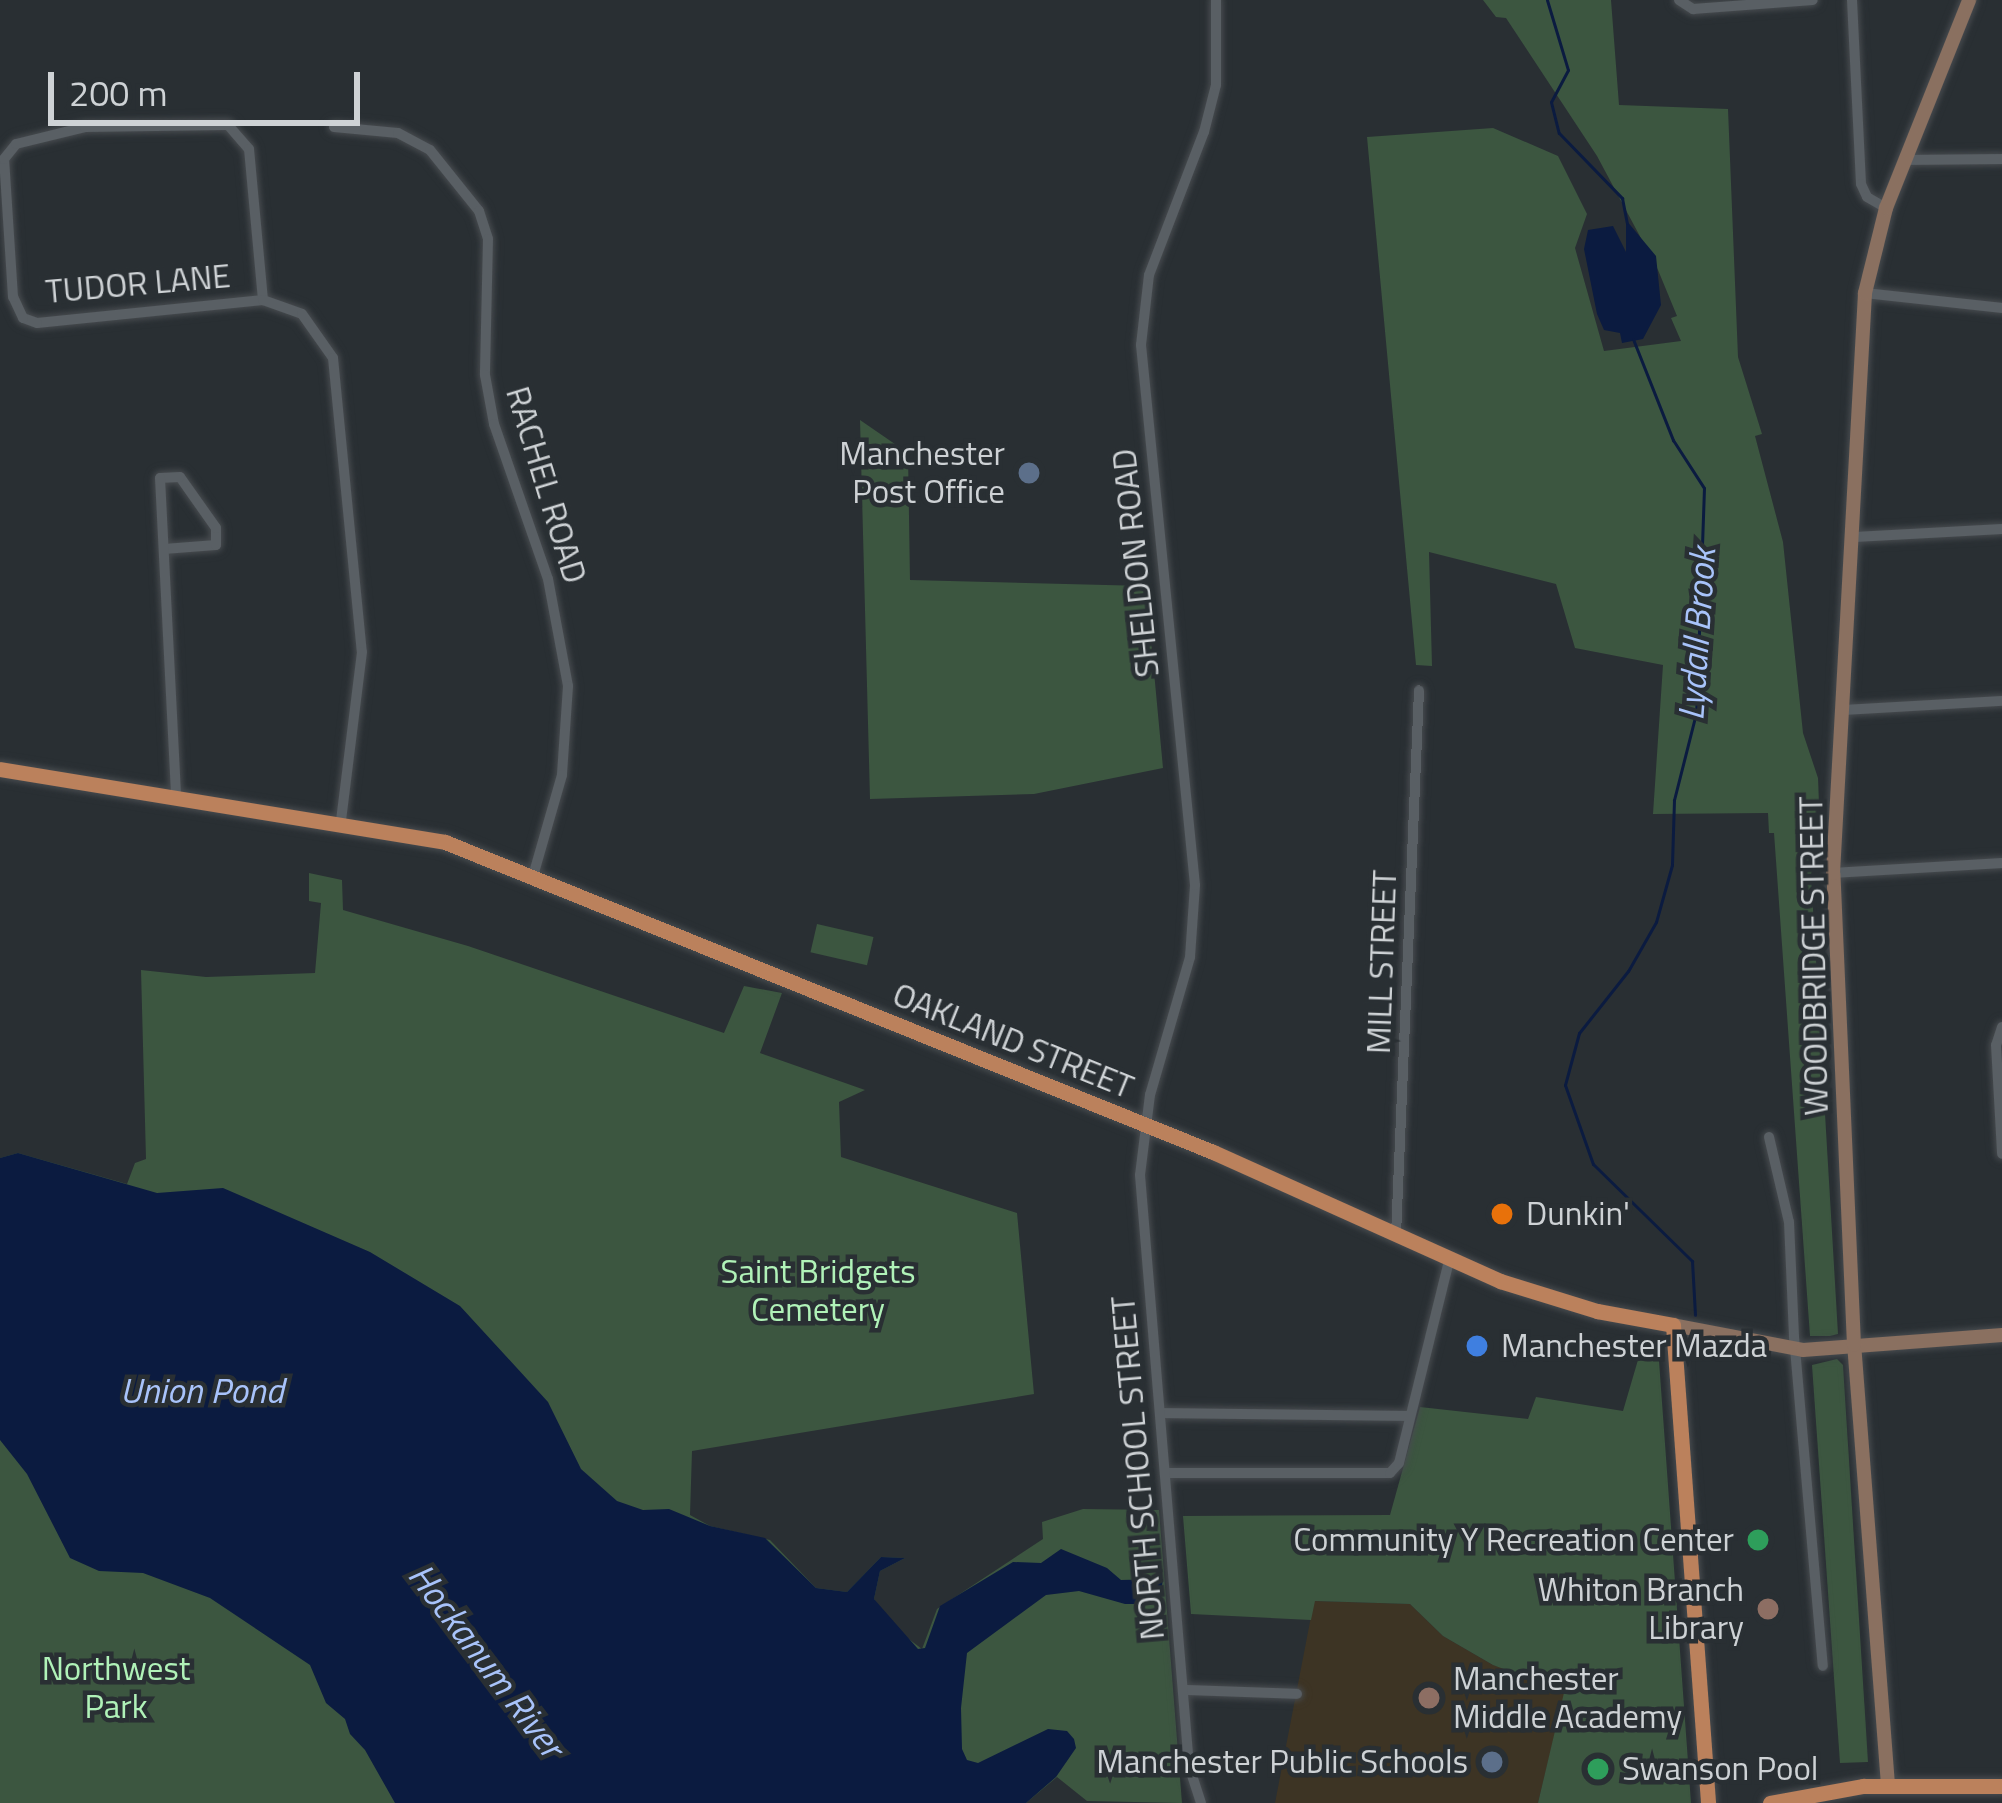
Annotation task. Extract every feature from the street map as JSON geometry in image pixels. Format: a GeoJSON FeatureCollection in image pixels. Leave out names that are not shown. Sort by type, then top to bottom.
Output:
{"type":"FeatureCollection","features":[{"type":"Feature","properties":{"kind":"main road","name":"WOODBRIDGE STREET"},"geometry":{"type":"LineString","coordinates":[[1888,1785],[1854,1346],[1833,873],[1865,293],[1886,208],[1969,0]]}},
{"type":"Feature","properties":{"kind":"main road","name":"OAKLAND STREET"},"geometry":{"type":"LineString","coordinates":[[0,769],[341,821],[445,842],[1144,1126],[1450,1261],[1538,1294],[1795,1349],[2002,1335]]}},
{"type":"Feature","properties":{"kind":"main road"},"geometry":{"type":"LineString","coordinates":[[1672,1325],[1708,1803]]}},
{"type":"Feature","properties":{"kind":"main road"},"geometry":{"type":"LineString","coordinates":[[1770,1803],[1832,1789],[2002,1786]]}},
{"type":"Feature","properties":{"kind":"street","name":"SHELDON ROAD"},"geometry":{"type":"LineString","coordinates":[[1144,1126],[1190,957],[1195,884],[1143,383],[1142,313],[1154,256],[1204,132],[1216,85],[1216,0]]}},
{"type":"Feature","properties":{"kind":"street"},"geometry":{"type":"LineString","coordinates":[[1680,3],[1813,0]]}},
{"type":"Feature","properties":{"kind":"street"},"geometry":{"type":"LineString","coordinates":[[1852,0],[1861,184],[1867,197],[1886,208]]}},
{"type":"Feature","properties":{"kind":"street","name":"TUDOR LANE"},"geometry":{"type":"LineString","coordinates":[[262,300],[249,148],[228,125],[85,127],[16,144],[4,159],[13,298],[23,318],[54,322],[262,300],[302,314],[333,358],[362,652],[341,821]]}},
{"type":"Feature","properties":{"kind":"street","name":"RACHEL ROAD"},"geometry":{"type":"LineString","coordinates":[[334,128],[398,133],[430,150],[479,212],[488,239],[485,375],[494,424],[548,579],[568,686],[562,775],[533,876]]}},
{"type":"Feature","properties":{"kind":"street"},"geometry":{"type":"LineString","coordinates":[[1905,160],[2002,159]]}},
{"type":"Feature","properties":{"kind":"street"},"geometry":{"type":"LineString","coordinates":[[1865,293],[2002,308]]}},
{"type":"Feature","properties":{"kind":"street"},"geometry":{"type":"LineString","coordinates":[[164,548],[217,545],[216,528],[180,478],[160,478],[176,797]]}},
{"type":"Feature","properties":{"kind":"street"},"geometry":{"type":"LineString","coordinates":[[1855,537],[2002,529]]}},
{"type":"Feature","properties":{"kind":"street","name":"MILL STREET"},"geometry":{"type":"LineString","coordinates":[[1396,1235],[1419,690]]}},
{"type":"Feature","properties":{"kind":"street"},"geometry":{"type":"LineString","coordinates":[[1844,710],[2002,701]]}},
{"type":"Feature","properties":{"kind":"street"},"geometry":{"type":"LineString","coordinates":[[1833,873],[2002,863]]}},
{"type":"Feature","properties":{"kind":"street"},"geometry":{"type":"LineString","coordinates":[[2002,1027],[1996,1045],[2002,1154]]}},
{"type":"Feature","properties":{"kind":"street","name":"NORTH SCHOOL STREET"},"geometry":{"type":"LineString","coordinates":[[1144,1126],[1140,1175],[1189,1766],[1201,1803]]}},
{"type":"Feature","properties":{"kind":"street"},"geometry":{"type":"LineString","coordinates":[[1769,1137],[1788,1214],[1823,1666]]}},
{"type":"Feature","properties":{"kind":"street"},"geometry":{"type":"LineString","coordinates":[[1166,1473],[1390,1473],[1399,1462],[1450,1261]]}},
{"type":"Feature","properties":{"kind":"street"},"geometry":{"type":"LineString","coordinates":[[1160,1413],[1408,1416]]}},
{"type":"Feature","properties":{"kind":"street"},"geometry":{"type":"LineString","coordinates":[[1185,1690],[1297,1694]]}},
{"type":"Feature","properties":{"kind":"shaded area","name":"Manchester Middle Academy"},"geometry":{"type":"Polygon","coordinates":[[[1314,1601],[1410,1604],[1443,1636],[1493,1665],[1539,1679],[1568,1680],[1538,1803],[1275,1803],[1314,1601]]]}},
{"type":"Feature","properties":{"kind":"green space"},"geometry":{"type":"Polygon","coordinates":[[[1483,0],[1611,0],[1619,105],[1728,109],[1738,357],[1762,434],[1755,436],[1783,542],[1803,733],[1818,778],[1820,827],[1811,875],[1838,1334],[1810,1336],[1774,833],[1769,833],[1768,813],[1653,814],[1663,665],[1575,648],[1556,584],[1429,552],[1432,666],[1416,665],[1367,137],[1493,128],[1558,156],[1587,214],[1575,248],[1604,351],[1681,341],[1671,318],[1677,316],[1658,270],[1597,156],[1506,18],[1496,17],[1483,0]]]}},
{"type":"Feature","properties":{"kind":"green space"},"geometry":{"type":"Polygon","coordinates":[[[860,420],[908,453],[910,580],[1146,586],[1163,768],[1034,794],[870,799],[860,420]]]}},
{"type":"Feature","properties":{"kind":"green space"},"geometry":{"type":"Polygon","coordinates":[[[309,873],[342,880],[343,910],[468,946],[724,1033],[744,986],[782,993],[760,1053],[865,1090],[839,1102],[841,1157],[1017,1213],[1034,1394],[692,1451],[690,1515],[710,1526],[770,1540],[816,1588],[847,1592],[881,1557],[905,1558],[880,1571],[874,1599],[893,1627],[922,1649],[937,1609],[1043,1539],[1042,1522],[1083,1509],[1159,1510],[1182,1803],[1087,1801],[1057,1777],[1026,1803],[0,1803],[0,1158],[18,1153],[127,1184],[135,1163],[146,1159],[141,970],[206,977],[315,973],[321,903],[309,901],[309,873]]]}},
{"type":"Feature","properties":{"kind":"green space"},"geometry":{"type":"Polygon","coordinates":[[[817,924],[874,937],[867,965],[810,952],[817,924]]]}},
{"type":"Feature","properties":{"kind":"green space"},"geometry":{"type":"Polygon","coordinates":[[[1645,1336],[1658,1347],[1691,1803],[1538,1803],[1567,1680],[1525,1677],[1493,1665],[1443,1636],[1410,1604],[1315,1601],[1311,1620],[1191,1614],[1183,1516],[1390,1515],[1420,1407],[1528,1419],[1536,1397],[1623,1411],[1645,1336]]]}},
{"type":"Feature","properties":{"kind":"green space"},"geometry":{"type":"Polygon","coordinates":[[[1837,1359],[1843,1365],[1868,1762],[1840,1763],[1812,1365],[1837,1359]]]}},
{"type":"Feature","properties":{"kind":"water"},"geometry":{"type":"Polygon","coordinates":[[[1626,220],[1656,256],[1661,305],[1643,339],[1622,343],[1620,333],[1604,330],[1597,314],[1584,249],[1588,230],[1613,226],[1626,252],[1626,220]]]}},
{"type":"Feature","properties":{"kind":"water","name":"Union Pond"},"geometry":{"type":"Polygon","coordinates":[[[18,1153],[157,1193],[223,1188],[370,1252],[460,1306],[548,1402],[581,1469],[617,1501],[643,1510],[669,1509],[710,1526],[765,1538],[816,1588],[847,1592],[881,1557],[905,1558],[880,1571],[874,1599],[918,1649],[925,1648],[940,1606],[1013,1562],[1041,1563],[1061,1549],[1107,1568],[1121,1580],[1163,1579],[1159,1604],[1125,1604],[1079,1591],[1046,1595],[967,1653],[961,1708],[962,1749],[967,1760],[978,1763],[1048,1729],[1067,1731],[1074,1739],[1076,1748],[1056,1777],[1026,1803],[395,1803],[345,1719],[326,1703],[310,1665],[210,1598],[143,1573],[99,1571],[70,1558],[27,1474],[0,1440],[0,1158],[18,1153]]]}},
{"type":"Feature","properties":{"kind":"waterway","name":"Lydall Brook"},"geometry":{"type":"LineString","coordinates":[[1547,0],[1568,70],[1551,102],[1559,133],[1622,198],[1627,223]]}},
{"type":"Feature","properties":{"kind":"waterway","name":"Lydall Brook"},"geometry":{"type":"LineString","coordinates":[[1633,339],[1673,440],[1704,488],[1696,713],[1674,800],[1672,865],[1656,922],[1628,971],[1579,1033],[1565,1085],[1593,1164],[1692,1261],[1695,1315]]}},
{"type":"Feature","properties":{"kind":"place","name":"Manchester Post Office"},"geometry":{"type":"Point","coordinates":[1029,473]}},
{"type":"Feature","properties":{"kind":"place","name":"Dunkin'"},"geometry":{"type":"Point","coordinates":[1502,1214]}},
{"type":"Feature","properties":{"kind":"place","name":"Manchester Mazda"},"geometry":{"type":"Point","coordinates":[1477,1346]}},
{"type":"Feature","properties":{"kind":"place","name":"Community Y Recreation Center"},"geometry":{"type":"Point","coordinates":[1758,1540]}},
{"type":"Feature","properties":{"kind":"place","name":"Whiton Branch Library"},"geometry":{"type":"Point","coordinates":[1768,1609]}},
{"type":"Feature","properties":{"kind":"place","name":"Manchester Middle Academy"},"geometry":{"type":"Point","coordinates":[1429,1698]}},
{"type":"Feature","properties":{"kind":"place","name":"Manchester Public Schools"},"geometry":{"type":"Point","coordinates":[1492,1762]}},
{"type":"Feature","properties":{"kind":"place","name":"Swanson Pool"},"geometry":{"type":"Point","coordinates":[1598,1769]}},
{"type":"Feature","properties":{"kind":"park label","name":"Saint Bridgets Cemetery"},"geometry":{"type":"Point","coordinates":[818,1291]}},
{"type":"Feature","properties":{"kind":"park label","name":"Northwest Park"},"geometry":{"type":"Point","coordinates":[116,1688]}},
{"type":"Feature","properties":{"kind":"water label","name":"Hockanum River"},"geometry":{"type":"Point","coordinates":[487,1660]}}]}
